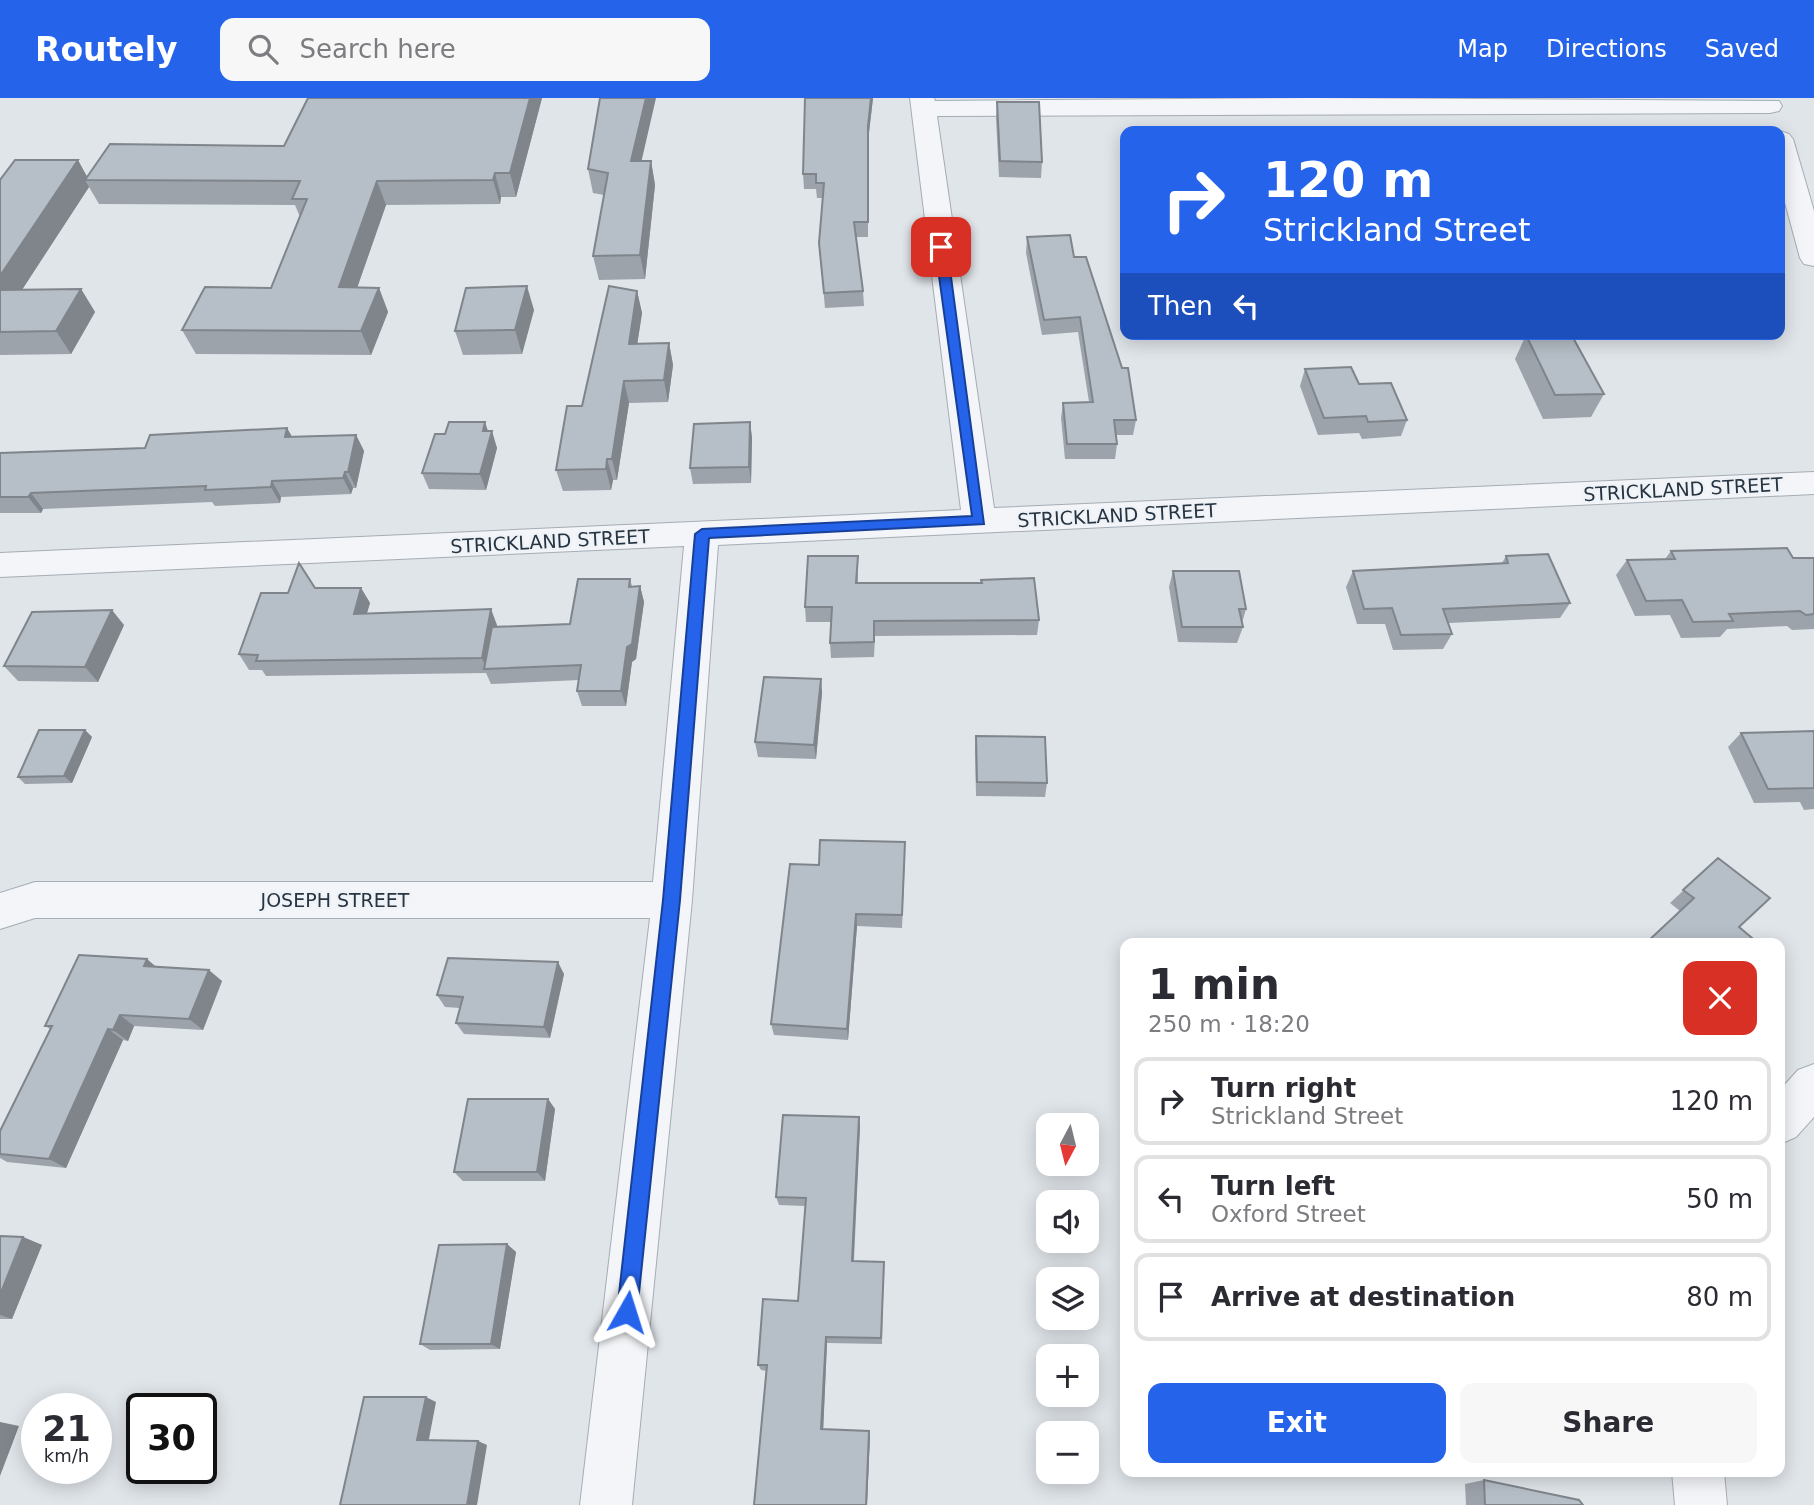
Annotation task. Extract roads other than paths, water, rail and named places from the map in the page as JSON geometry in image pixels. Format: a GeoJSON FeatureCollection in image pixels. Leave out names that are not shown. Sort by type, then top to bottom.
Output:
{"type":"FeatureCollection","features":[{"type":"Feature","properties":{"kind":"street"},"geometry":{"type":"LineString","coordinates":[[979,521],[922,104],[1769,102],[1776,126]]}},
{"type":"Feature","properties":{"kind":"street"},"geometry":{"type":"LineString","coordinates":[[1785,156],[1814,258]]}},
{"type":"Feature","properties":{"kind":"street","name":"STRICKLAND STREET"},"geometry":{"type":"LineString","coordinates":[[0,565],[1814,483]]}},
{"type":"Feature","properties":{"kind":"street"},"geometry":{"type":"LineString","coordinates":[[606,1505],[672,900],[702,534]]}},
{"type":"Feature","properties":{"kind":"street","name":"JOSEPH STREET"},"geometry":{"type":"LineString","coordinates":[[0,911],[35,900],[672,900]]}},
{"type":"Feature","properties":{"kind":"street"},"geometry":{"type":"LineString","coordinates":[[1785,1117],[1814,1085]]}},
{"type":"Feature","properties":{"kind":"street"},"geometry":{"type":"LineString","coordinates":[[1698,1477],[1701,1505]]}}]}
